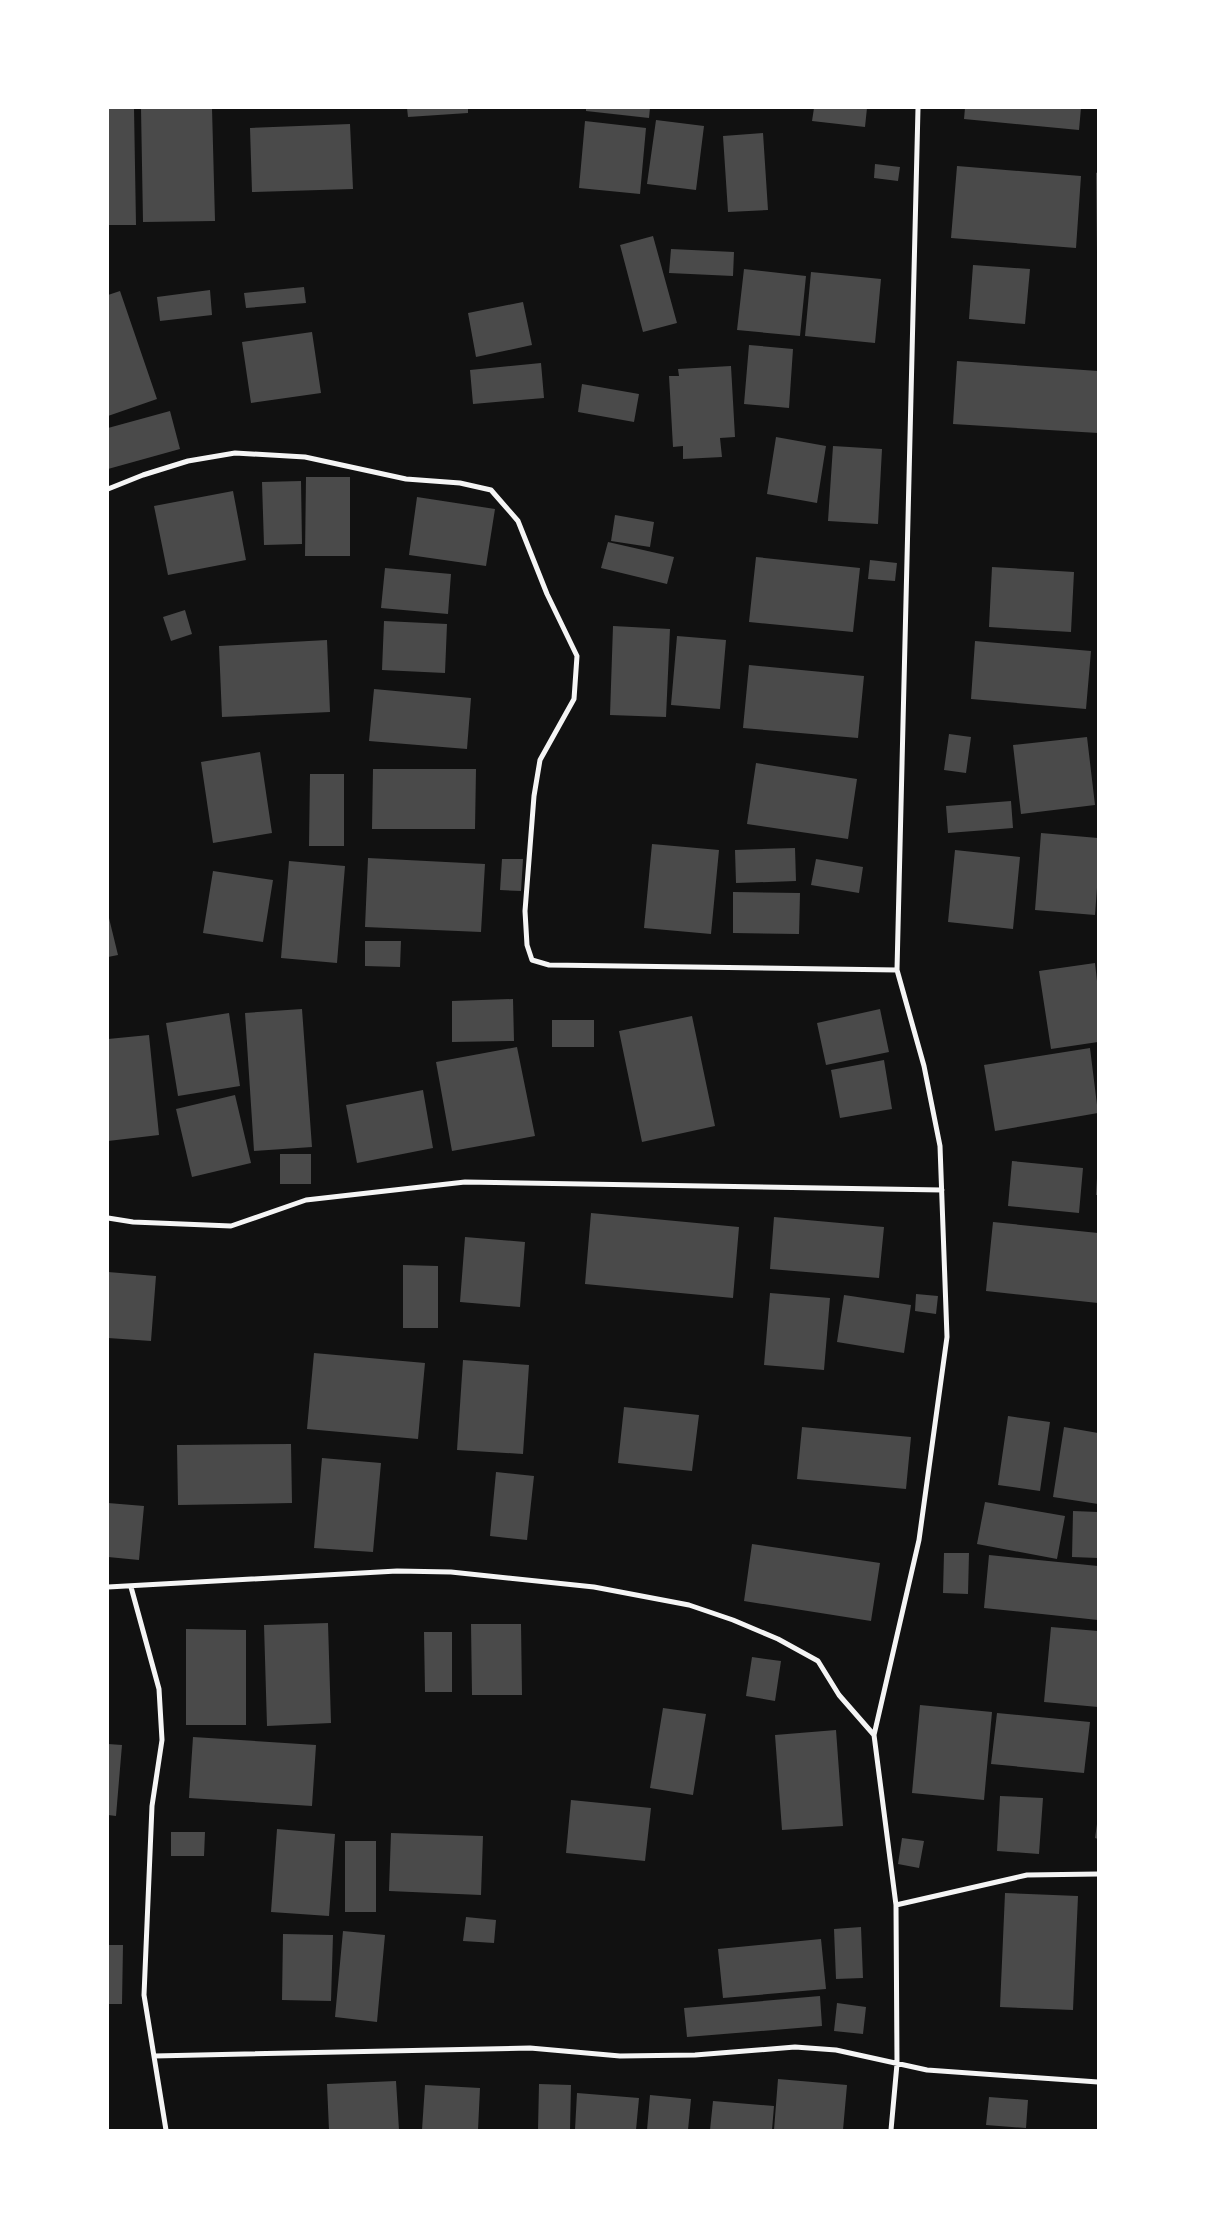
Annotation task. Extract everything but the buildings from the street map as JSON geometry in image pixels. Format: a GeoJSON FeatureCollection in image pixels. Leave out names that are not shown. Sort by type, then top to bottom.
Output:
{"type":"FeatureCollection","features":[{"type":"Feature","properties":{"kind":"street"},"geometry":{"type":"LineString","coordinates":[[891,2130],[897,2064],[896,1904],[874,1735],[919,1540],[947,1337],[940,1146],[924,1066],[897,970],[918,108]]}},
{"type":"Feature","properties":{"kind":"street"},"geometry":{"type":"LineString","coordinates":[[108,489],[143,475],[188,461],[235,453],[305,457],[406,479],[460,483],[491,490],[518,522],[547,594],[577,656],[574,699],[540,760],[534,796],[525,911],[526,945],[532,960],[550,965],[897,970]]}},
{"type":"Feature","properties":{"kind":"street"},"geometry":{"type":"LineString","coordinates":[[108,1218],[133,1222],[231,1226],[306,1200],[465,1182],[942,1190]]}},
{"type":"Feature","properties":{"kind":"street"},"geometry":{"type":"LineString","coordinates":[[108,1587],[397,1571],[451,1572],[594,1587],[680,1603],[733,1620],[778,1639],[818,1661],[839,1694],[874,1735]]}},
{"type":"Feature","properties":{"kind":"street"},"geometry":{"type":"LineString","coordinates":[[131,1586],[159,1689],[161,1731],[152,1806],[144,1995],[166,2130]]}},
{"type":"Feature","properties":{"kind":"street"},"geometry":{"type":"LineString","coordinates":[[896,1904],[1027,1875],[1098,1874]]}},
{"type":"Feature","properties":{"kind":"street"},"geometry":{"type":"LineString","coordinates":[[154,2056],[530,2048],[620,2056],[695,2055],[795,2047],[836,2050],[927,2070],[1098,2082]]}}]}
